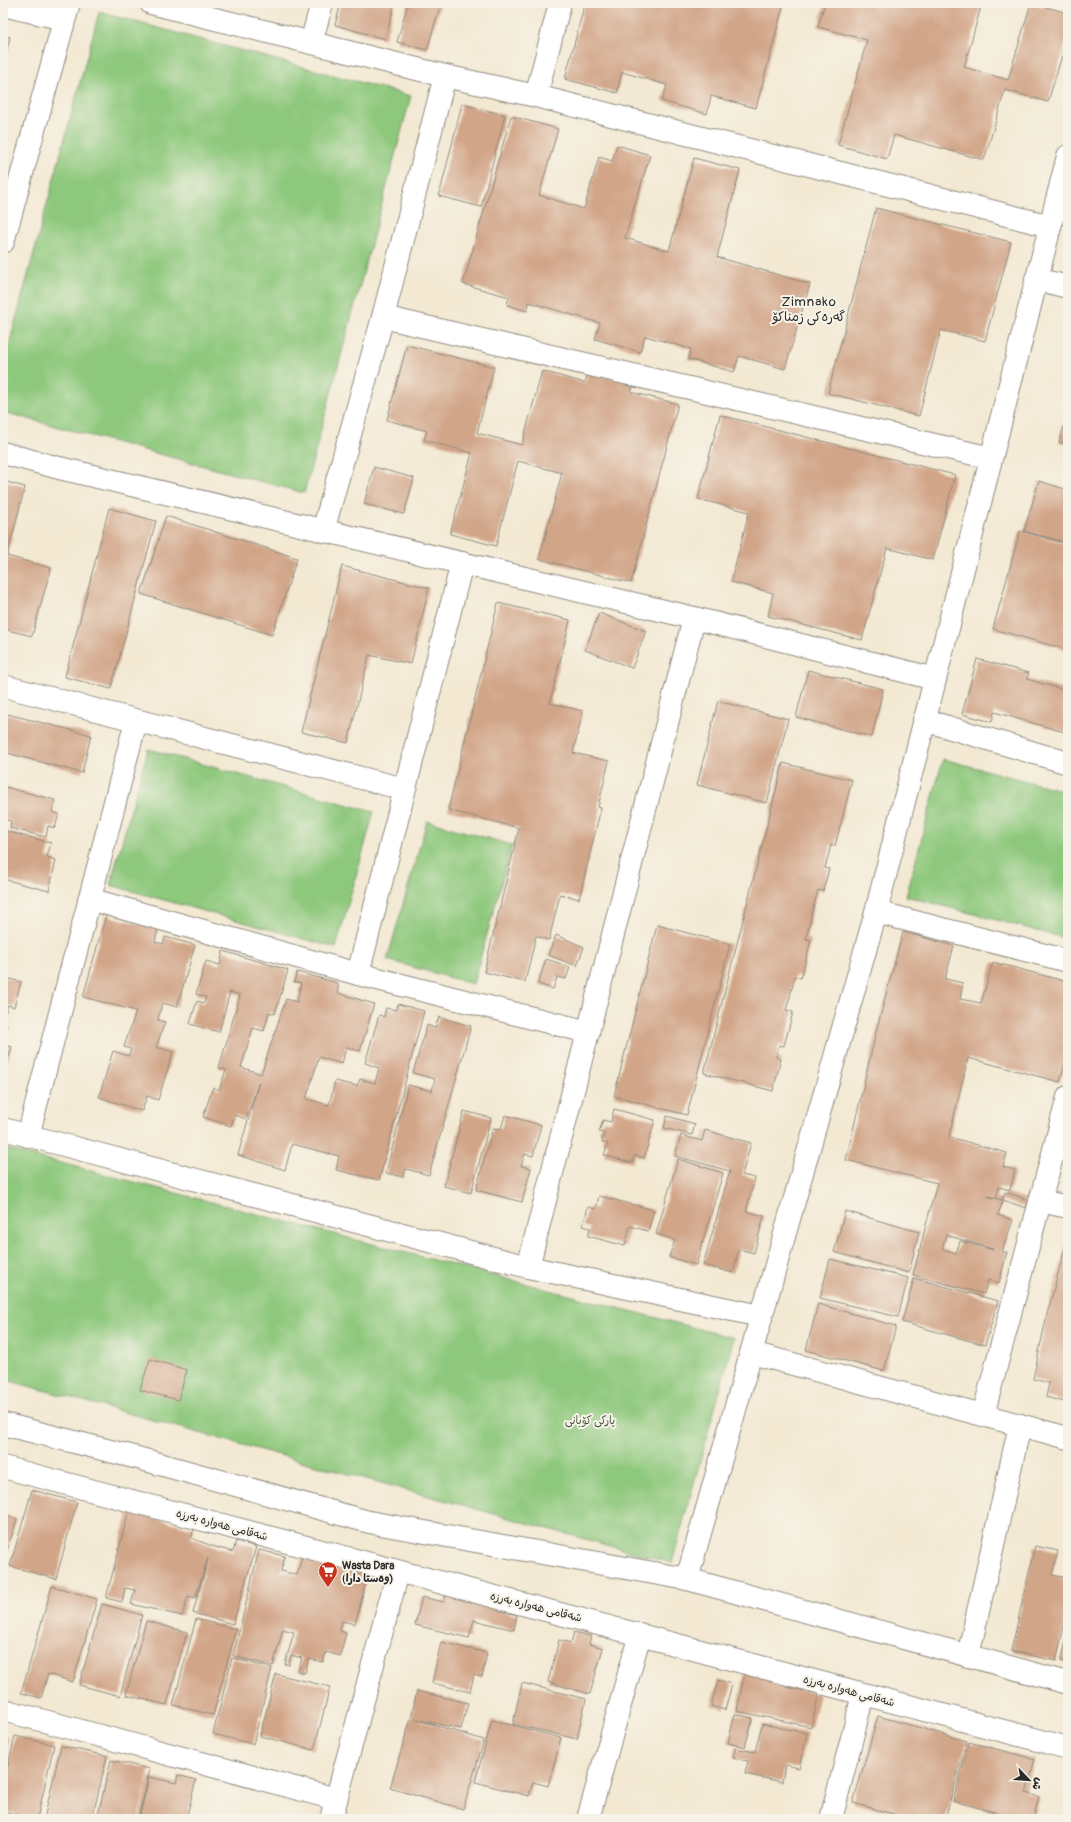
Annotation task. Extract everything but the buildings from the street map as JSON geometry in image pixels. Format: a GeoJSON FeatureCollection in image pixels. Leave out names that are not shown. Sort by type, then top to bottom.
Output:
{"type":"FeatureCollection","features":[{"type":"Feature","properties":{"kind":"street"},"geometry":{"type":"LineString","coordinates":[[151,3],[445,76],[536,96],[1050,226]]}},
{"type":"Feature","properties":{"kind":"street"},"geometry":{"type":"LineString","coordinates":[[311,43],[322,3]]}},
{"type":"Feature","properties":{"kind":"street"},"geometry":{"type":"LineString","coordinates":[[536,96],[560,3]]}},
{"type":"Feature","properties":{"kind":"street"},"geometry":{"type":"LineString","coordinates":[[3,5],[67,11],[3,242]]}},
{"type":"Feature","properties":{"kind":"street"},"geometry":{"type":"LineString","coordinates":[[323,531],[383,317],[445,76]]}},
{"type":"Feature","properties":{"kind":"street"},"geometry":{"type":"LineString","coordinates":[[687,1579],[876,912],[1068,156]]}},
{"type":"Feature","properties":{"kind":"street"},"geometry":{"type":"LineString","coordinates":[[1036,279],[1068,287]]}},
{"type":"Feature","properties":{"kind":"street"},"geometry":{"type":"LineString","coordinates":[[383,317],[991,458]]}},
{"type":"Feature","properties":{"kind":"street"},"geometry":{"type":"LineString","coordinates":[[3,453],[55,468],[694,618],[935,679]]}},
{"type":"Feature","properties":{"kind":"street"},"geometry":{"type":"LineString","coordinates":[[358,974],[462,563]]}},
{"type":"Feature","properties":{"kind":"street"},"geometry":{"type":"LineString","coordinates":[[528,1267],[694,618]]}},
{"type":"Feature","properties":{"kind":"street"},"geometry":{"type":"LineString","coordinates":[[3,686],[404,789]]}},
{"type":"Feature","properties":{"kind":"street"},"geometry":{"type":"LineString","coordinates":[[924,720],[1068,763]]}},
{"type":"Feature","properties":{"kind":"street"},"geometry":{"type":"LineString","coordinates":[[28,1136],[136,721]]}},
{"type":"Feature","properties":{"kind":"street"},"geometry":{"type":"LineString","coordinates":[[89,899],[358,974],[588,1032]]}},
{"type":"Feature","properties":{"kind":"street"},"geometry":{"type":"LineString","coordinates":[[876,912],[1068,961]]}},
{"type":"Feature","properties":{"kind":"street"},"geometry":{"type":"LineString","coordinates":[[983,1415],[1068,1097]]}},
{"type":"Feature","properties":{"kind":"street"},"geometry":{"type":"LineString","coordinates":[[3,1129],[528,1267],[761,1316]]}},
{"type":"Feature","properties":{"kind":"street"},"geometry":{"type":"LineString","coordinates":[[1040,1201],[1068,1207]]}},
{"type":"Feature","properties":{"kind":"street"},"geometry":{"type":"LineString","coordinates":[[752,1353],[1068,1438]]}},
{"type":"Feature","properties":{"kind":"street"},"geometry":{"type":"LineString","coordinates":[[3,1424],[134,1457],[369,1522],[687,1579],[1068,1683]]}},
{"type":"Feature","properties":{"kind":"street"},"geometry":{"type":"LineString","coordinates":[[968,1656],[1020,1425]]}},
{"type":"Feature","properties":{"kind":"street","name":"شەقامی هەوارە بەرزە"},"geometry":{"type":"LineString","coordinates":[[3,1467],[1068,1748]]}},
{"type":"Feature","properties":{"kind":"street"},"geometry":{"type":"LineString","coordinates":[[3,1710],[333,1809],[398,1572]]}},
{"type":"Feature","properties":{"kind":"street"},"geometry":{"type":"LineString","coordinates":[[588,1819],[640,1634]]}},
{"type":"Feature","properties":{"kind":"street"},"geometry":{"type":"LineString","coordinates":[[831,1819],[863,1695]]}},
{"type":"Feature","properties":{"kind":"green space"},"geometry":{"type":"Polygon","coordinates":[[[99,12],[411,96],[304,493],[3,412],[3,367],[99,12]]]}},
{"type":"Feature","properties":{"kind":"green space"},"geometry":{"type":"Polygon","coordinates":[[[148,749],[374,812],[336,948],[110,885],[148,749]]]}},
{"type":"Feature","properties":{"kind":"green space"},"geometry":{"type":"Polygon","coordinates":[[[943,759],[1068,792],[1068,939],[906,896],[943,759]]]}},
{"type":"Feature","properties":{"kind":"green space"},"geometry":{"type":"Polygon","coordinates":[[[427,821],[512,845],[473,984],[387,960],[427,821]]]}},
{"type":"Feature","properties":{"kind":"green space","name":"پارکی کۆبانی"},"geometry":{"type":"Polygon","coordinates":[[[3,1148],[734,1338],[672,1563],[3,1379],[3,1148]]]}},
{"type":"Feature","properties":{"kind":"place","name":"Wasta Dara (وەستا دارا)"},"geometry":{"type":"Point","coordinates":[328,1588]}},
{"type":"Feature","properties":{"kind":"district","name":"Zimnako گەرەکی زمناکۆ"},"geometry":{"type":"Point","coordinates":[809,310]}}]}
